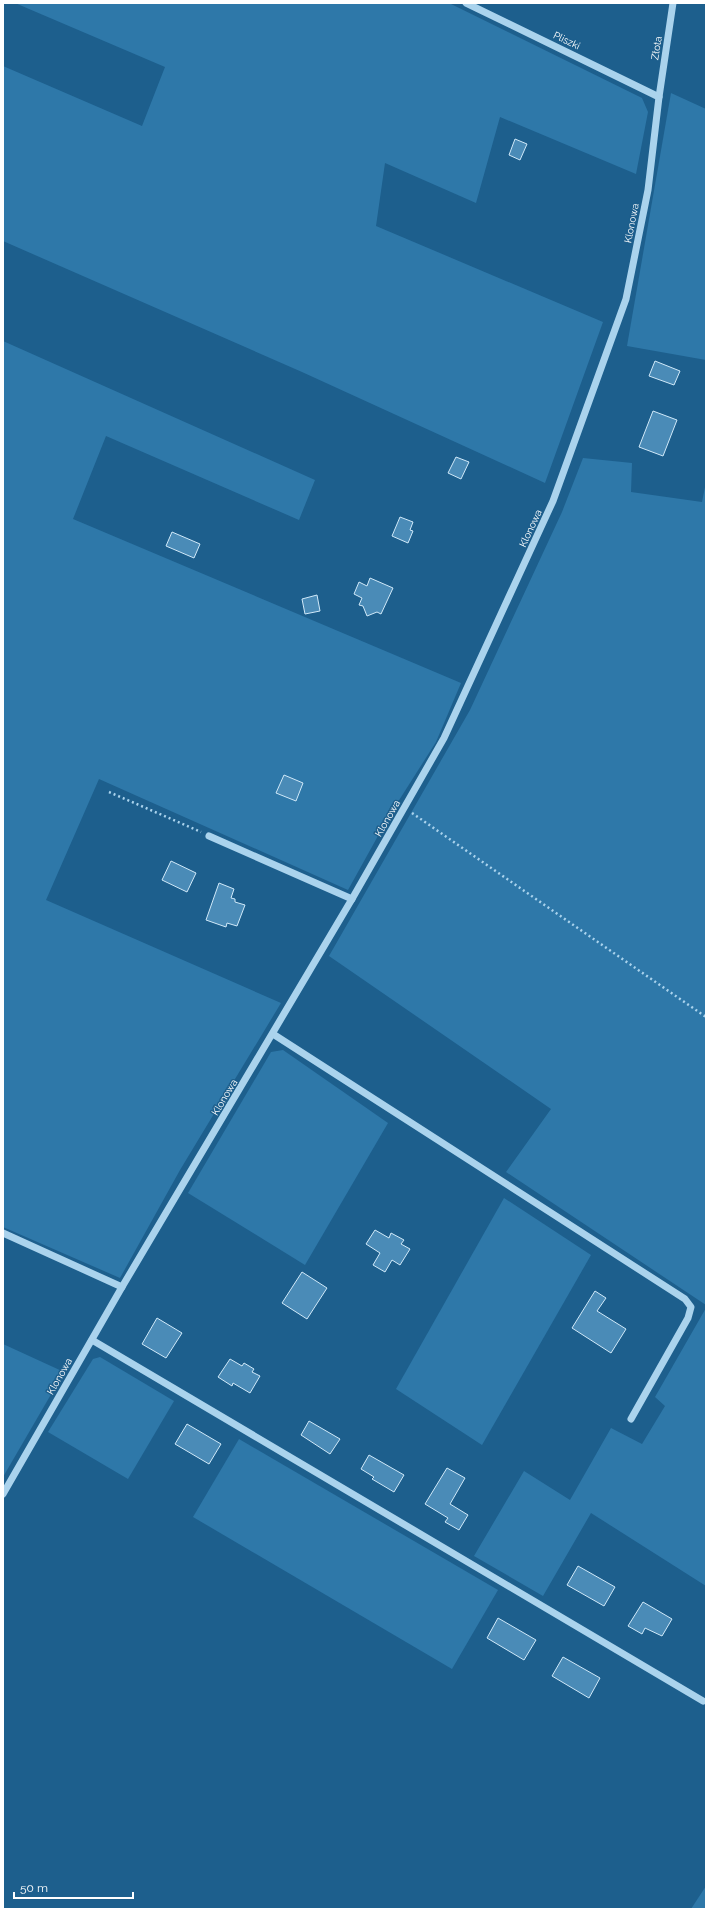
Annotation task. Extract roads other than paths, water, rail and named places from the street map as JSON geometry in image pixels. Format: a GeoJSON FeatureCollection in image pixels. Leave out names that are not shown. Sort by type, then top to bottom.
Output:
{"type":"FeatureCollection","features":[{"type":"Feature","properties":{"kind":"street","name":"Pliszki"},"geometry":{"type":"LineString","coordinates":[[466,3],[659,97]]}},
{"type":"Feature","properties":{"kind":"street","name":"Złota"},"geometry":{"type":"LineString","coordinates":[[659,97],[673,3]]}},
{"type":"Feature","properties":{"kind":"street","name":"Klonowa"},"geometry":{"type":"LineString","coordinates":[[3,1494],[122,1287],[352,899],[444,738],[553,501],[626,299],[648,190],[659,97]]}},
{"type":"Feature","properties":{"kind":"street"},"geometry":{"type":"LineString","coordinates":[[209,836],[352,899]]}},
{"type":"Feature","properties":{"kind":"street"},"geometry":{"type":"LineString","coordinates":[[273,1034],[685,1299],[692,1307],[688,1318],[630,1419]]}},
{"type":"Feature","properties":{"kind":"street"},"geometry":{"type":"LineString","coordinates":[[3,1233],[122,1287]]}},
{"type":"Feature","properties":{"kind":"street"},"geometry":{"type":"LineString","coordinates":[[92,1340],[704,1701]]}}]}
